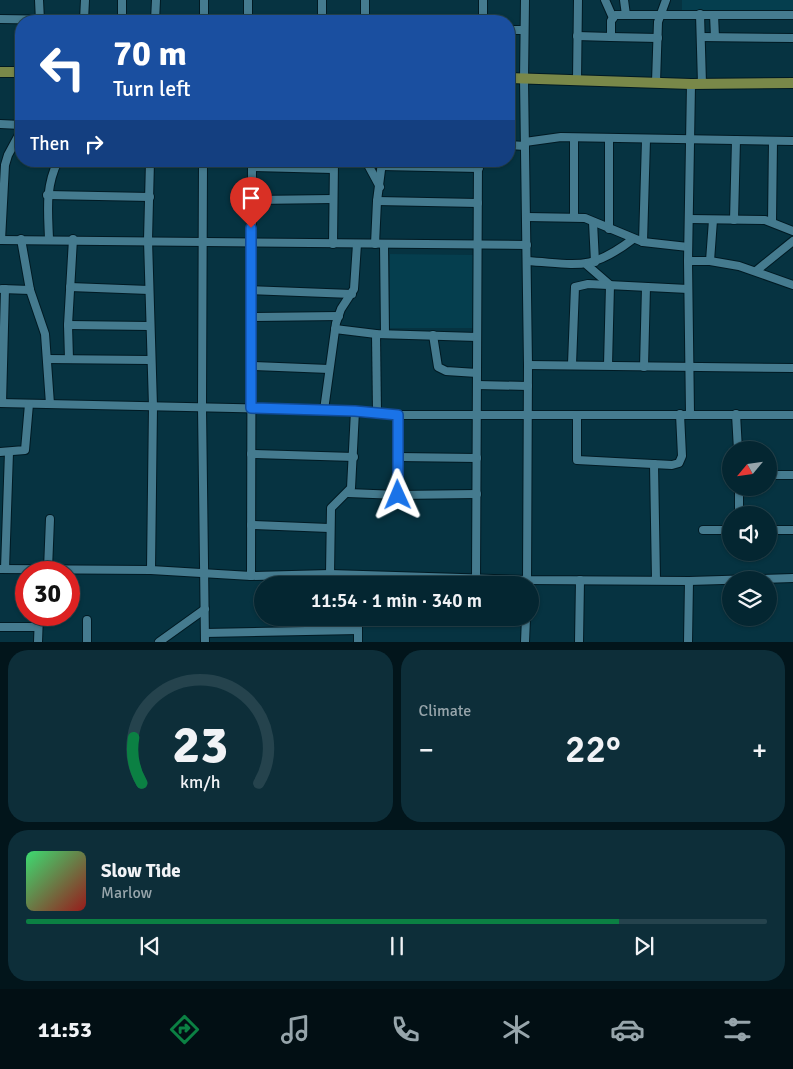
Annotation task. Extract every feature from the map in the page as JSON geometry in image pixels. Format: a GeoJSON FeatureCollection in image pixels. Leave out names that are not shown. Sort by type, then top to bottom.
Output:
{"type":"FeatureCollection","features":[{"type":"Feature","properties":{"kind":"main road"},"geometry":{"type":"LineString","coordinates":[[0,72],[15,72]]}},
{"type":"Feature","properties":{"kind":"main road"},"geometry":{"type":"LineString","coordinates":[[515,78],[696,84],[793,83]]}},
{"type":"Feature","properties":{"kind":"street"},"geometry":{"type":"LineString","coordinates":[[39,0],[40,15]]}},
{"type":"Feature","properties":{"kind":"street"},"geometry":{"type":"LineString","coordinates":[[84,15],[85,0]]}},
{"type":"Feature","properties":{"kind":"street"},"geometry":{"type":"LineString","coordinates":[[122,0],[122,15]]}},
{"type":"Feature","properties":{"kind":"street"},"geometry":{"type":"LineString","coordinates":[[155,15],[156,0]]}},
{"type":"Feature","properties":{"kind":"street"},"geometry":{"type":"LineString","coordinates":[[204,0],[204,15]]}},
{"type":"Feature","properties":{"kind":"street"},"geometry":{"type":"LineString","coordinates":[[248,0],[248,15]]}},
{"type":"Feature","properties":{"kind":"street"},"geometry":{"type":"LineString","coordinates":[[322,0],[322,15]]}},
{"type":"Feature","properties":{"kind":"street"},"geometry":{"type":"LineString","coordinates":[[365,0],[365,15]]}},
{"type":"Feature","properties":{"kind":"street"},"geometry":{"type":"LineString","coordinates":[[483,0],[483,15]]}},
{"type":"Feature","properties":{"kind":"street"},"geometry":{"type":"LineString","coordinates":[[525,0],[528,576]]}},
{"type":"Feature","properties":{"kind":"street"},"geometry":{"type":"LineString","coordinates":[[577,80],[578,0]]}},
{"type":"Feature","properties":{"kind":"street"},"geometry":{"type":"LineString","coordinates":[[605,0],[613,18],[611,37]]}},
{"type":"Feature","properties":{"kind":"street"},"geometry":{"type":"LineString","coordinates":[[624,0],[626,15]]}},
{"type":"Feature","properties":{"kind":"street"},"geometry":{"type":"LineString","coordinates":[[656,82],[658,38],[661,15],[666,0]]}},
{"type":"Feature","properties":{"kind":"street"},"geometry":{"type":"LineString","coordinates":[[690,414],[688,247],[691,141],[701,37],[700,14]]}},
{"type":"Feature","properties":{"kind":"street"},"geometry":{"type":"LineString","coordinates":[[613,18],[626,15],[793,15]]}},
{"type":"Feature","properties":{"kind":"street"},"geometry":{"type":"LineString","coordinates":[[714,15],[715,37]]}},
{"type":"Feature","properties":{"kind":"street"},"geometry":{"type":"LineString","coordinates":[[0,19],[15,19]]}},
{"type":"Feature","properties":{"kind":"street"},"geometry":{"type":"LineString","coordinates":[[515,30],[524,30]]}},
{"type":"Feature","properties":{"kind":"street"},"geometry":{"type":"LineString","coordinates":[[578,36],[658,38]]}},
{"type":"Feature","properties":{"kind":"street"},"geometry":{"type":"LineString","coordinates":[[701,37],[793,38]]}},
{"type":"Feature","properties":{"kind":"street"},"geometry":{"type":"LineString","coordinates":[[0,124],[15,125]]}},
{"type":"Feature","properties":{"kind":"street"},"geometry":{"type":"LineString","coordinates":[[574,138],[574,217]]}},
{"type":"Feature","properties":{"kind":"street"},"geometry":{"type":"LineString","coordinates":[[515,145],[574,138],[793,141]]}},
{"type":"Feature","properties":{"kind":"street"},"geometry":{"type":"LineString","coordinates":[[609,139],[609,229]]}},
{"type":"Feature","properties":{"kind":"street"},"geometry":{"type":"LineString","coordinates":[[643,242],[646,140]]}},
{"type":"Feature","properties":{"kind":"street"},"geometry":{"type":"LineString","coordinates":[[734,220],[736,140]]}},
{"type":"Feature","properties":{"kind":"street"},"geometry":{"type":"LineString","coordinates":[[772,222],[773,141]]}},
{"type":"Feature","properties":{"kind":"street"},"geometry":{"type":"LineString","coordinates":[[15,148],[3,160],[0,240],[49,238],[250,243],[527,246]]}},
{"type":"Feature","properties":{"kind":"street"},"geometry":{"type":"LineString","coordinates":[[49,238],[47,195],[54,167]]}},
{"type":"Feature","properties":{"kind":"street"},"geometry":{"type":"LineString","coordinates":[[150,167],[148,240],[149,326],[153,406],[151,570]]}},
{"type":"Feature","properties":{"kind":"street"},"geometry":{"type":"LineString","coordinates":[[204,167],[202,407],[205,637],[245,632],[358,630]]}},
{"type":"Feature","properties":{"kind":"street"},"geometry":{"type":"LineString","coordinates":[[251,576],[252,317],[250,243],[252,167]]}},
{"type":"Feature","properties":{"kind":"street"},"geometry":{"type":"LineString","coordinates":[[333,167],[333,244]]}},
{"type":"Feature","properties":{"kind":"street"},"geometry":{"type":"LineString","coordinates":[[369,167],[380,187]]}},
{"type":"Feature","properties":{"kind":"street"},"geometry":{"type":"LineString","coordinates":[[375,244],[376,200],[380,187],[382,167]]}},
{"type":"Feature","properties":{"kind":"street"},"geometry":{"type":"LineString","coordinates":[[476,576],[478,167]]}},
{"type":"Feature","properties":{"kind":"street"},"geometry":{"type":"LineString","coordinates":[[47,195],[150,197]]}},
{"type":"Feature","properties":{"kind":"street"},"geometry":{"type":"LineString","coordinates":[[251,200],[333,199]]}},
{"type":"Feature","properties":{"kind":"street"},"geometry":{"type":"LineString","coordinates":[[376,200],[478,203]]}},
{"type":"Feature","properties":{"kind":"street"},"geometry":{"type":"LineString","coordinates":[[526,217],[585,218],[632,239],[688,247]]}},
{"type":"Feature","properties":{"kind":"street"},"geometry":{"type":"LineString","coordinates":[[689,220],[772,222],[793,231]]}},
{"type":"Feature","properties":{"kind":"street"},"geometry":{"type":"LineString","coordinates":[[710,261],[713,220]]}},
{"type":"Feature","properties":{"kind":"street"},"geometry":{"type":"LineString","coordinates":[[593,222],[591,264],[610,286],[608,365]]}},
{"type":"Feature","properties":{"kind":"street"},"geometry":{"type":"LineString","coordinates":[[21,239],[30,290],[45,334],[50,404]]}},
{"type":"Feature","properties":{"kind":"street"},"geometry":{"type":"LineString","coordinates":[[69,359],[68,325],[73,239]]}},
{"type":"Feature","properties":{"kind":"street"},"geometry":{"type":"LineString","coordinates":[[527,261],[591,264],[618,250],[632,239]]}},
{"type":"Feature","properties":{"kind":"street"},"geometry":{"type":"LineString","coordinates":[[756,271],[793,241]]}},
{"type":"Feature","properties":{"kind":"street"},"geometry":{"type":"LineString","coordinates":[[324,410],[335,329],[339,316],[354,289],[357,244]]}},
{"type":"Feature","properties":{"kind":"street"},"geometry":{"type":"LineString","coordinates":[[384,244],[385,333]]}},
{"type":"Feature","properties":{"kind":"street"},"geometry":{"type":"LineString","coordinates":[[688,261],[710,261],[739,266],[793,286]]}},
{"type":"Feature","properties":{"kind":"street"},"geometry":{"type":"LineString","coordinates":[[572,364],[574,289],[588,284],[688,289]]}},
{"type":"Feature","properties":{"kind":"street"},"geometry":{"type":"LineString","coordinates":[[70,287],[149,290]]}},
{"type":"Feature","properties":{"kind":"street"},"geometry":{"type":"LineString","coordinates":[[644,367],[646,287]]}},
{"type":"Feature","properties":{"kind":"street"},"geometry":{"type":"LineString","coordinates":[[30,290],[3,289],[1,403],[324,410],[398,415],[793,415]]}},
{"type":"Feature","properties":{"kind":"street"},"geometry":{"type":"LineString","coordinates":[[250,290],[352,294]]}},
{"type":"Feature","properties":{"kind":"street"},"geometry":{"type":"LineString","coordinates":[[252,317],[339,316]]}},
{"type":"Feature","properties":{"kind":"street"},"geometry":{"type":"LineString","coordinates":[[68,325],[149,326]]}},
{"type":"Feature","properties":{"kind":"street"},"geometry":{"type":"LineString","coordinates":[[335,329],[376,334],[477,337]]}},
{"type":"Feature","properties":{"kind":"street"},"geometry":{"type":"LineString","coordinates":[[376,334],[377,413]]}},
{"type":"Feature","properties":{"kind":"street"},"geometry":{"type":"LineString","coordinates":[[433,335],[438,367],[446,371],[477,373]]}},
{"type":"Feature","properties":{"kind":"street"},"geometry":{"type":"LineString","coordinates":[[48,359],[150,360]]}},
{"type":"Feature","properties":{"kind":"street"},"geometry":{"type":"LineString","coordinates":[[528,365],[793,368]]}},
{"type":"Feature","properties":{"kind":"street"},"geometry":{"type":"LineString","coordinates":[[252,366],[329,369]]}},
{"type":"Feature","properties":{"kind":"street"},"geometry":{"type":"LineString","coordinates":[[477,385],[528,386]]}},
{"type":"Feature","properties":{"kind":"street"},"geometry":{"type":"LineString","coordinates":[[0,452],[23,452],[27,447],[28,404]]}},
{"type":"Feature","properties":{"kind":"street"},"geometry":{"type":"LineString","coordinates":[[330,574],[331,508],[351,488],[355,411]]}},
{"type":"Feature","properties":{"kind":"street"},"geometry":{"type":"LineString","coordinates":[[577,415],[577,460],[672,465],[681,460],[680,414]]}},
{"type":"Feature","properties":{"kind":"street"},"geometry":{"type":"LineString","coordinates":[[736,414],[738,441]]}},
{"type":"Feature","properties":{"kind":"street"},"geometry":{"type":"LineString","coordinates":[[398,415],[398,495]]}},
{"type":"Feature","properties":{"kind":"street"},"geometry":{"type":"LineString","coordinates":[[9,452],[2,569],[15,569]]}},
{"type":"Feature","properties":{"kind":"street"},"geometry":{"type":"LineString","coordinates":[[251,454],[354,457]]}},
{"type":"Feature","properties":{"kind":"street"},"geometry":{"type":"LineString","coordinates":[[398,457],[477,458]]}},
{"type":"Feature","properties":{"kind":"street"},"geometry":{"type":"LineString","coordinates":[[654,464],[656,580]]}},
{"type":"Feature","properties":{"kind":"street"},"geometry":{"type":"LineString","coordinates":[[778,475],[793,474]]}},
{"type":"Feature","properties":{"kind":"street"},"geometry":{"type":"LineString","coordinates":[[348,493],[398,495],[477,494]]}},
{"type":"Feature","properties":{"kind":"street"},"geometry":{"type":"LineString","coordinates":[[45,561],[50,519]]}},
{"type":"Feature","properties":{"kind":"street"},"geometry":{"type":"LineString","coordinates":[[251,525],[330,528]]}},
{"type":"Feature","properties":{"kind":"street"},"geometry":{"type":"LineString","coordinates":[[703,530],[722,530]]}},
{"type":"Feature","properties":{"kind":"street"},"geometry":{"type":"LineString","coordinates":[[777,530],[793,530]]}},
{"type":"Feature","properties":{"kind":"street"},"geometry":{"type":"LineString","coordinates":[[80,570],[151,570],[251,576],[330,574],[338,576]]}},
{"type":"Feature","properties":{"kind":"street"},"geometry":{"type":"LineString","coordinates":[[539,582],[689,581],[793,578]]}},
{"type":"Feature","properties":{"kind":"street"},"geometry":{"type":"LineString","coordinates":[[579,642],[580,580]]}},
{"type":"Feature","properties":{"kind":"street"},"geometry":{"type":"LineString","coordinates":[[688,642],[689,581]]}},
{"type":"Feature","properties":{"kind":"street"},"geometry":{"type":"LineString","coordinates":[[159,642],[206,609]]}},
{"type":"Feature","properties":{"kind":"street"},"geometry":{"type":"LineString","coordinates":[[87,620],[87,642]]}},
{"type":"Feature","properties":{"kind":"street"},"geometry":{"type":"LineString","coordinates":[[358,626],[358,642]]}},
{"type":"Feature","properties":{"kind":"street"},"geometry":{"type":"LineString","coordinates":[[525,642],[526,626]]}},
{"type":"Feature","properties":{"kind":"street"},"geometry":{"type":"LineString","coordinates":[[0,627],[38,627],[38,642]]}},
{"type":"Feature","properties":{"kind":"street"},"geometry":{"type":"LineString","coordinates":[[245,632],[245,642]]}},
{"type":"Feature","properties":{"kind":"street"},"geometry":{"type":"LineString","coordinates":[[278,632],[278,642]]}},
{"type":"Feature","properties":{"kind":"shaded area"},"geometry":{"type":"Polygon","coordinates":[[[682,0],[793,0],[793,11],[682,10],[682,0]]]}},
{"type":"Feature","properties":{"kind":"shaded area"},"geometry":{"type":"Polygon","coordinates":[[[390,254],[474,255],[474,328],[390,328],[390,254]]]}},
{"type":"Feature","properties":{"kind":"route"},"geometry":{"type":"LineString","coordinates":[[251,228],[251,408],[355,411],[398,415],[398,495]]}}]}
